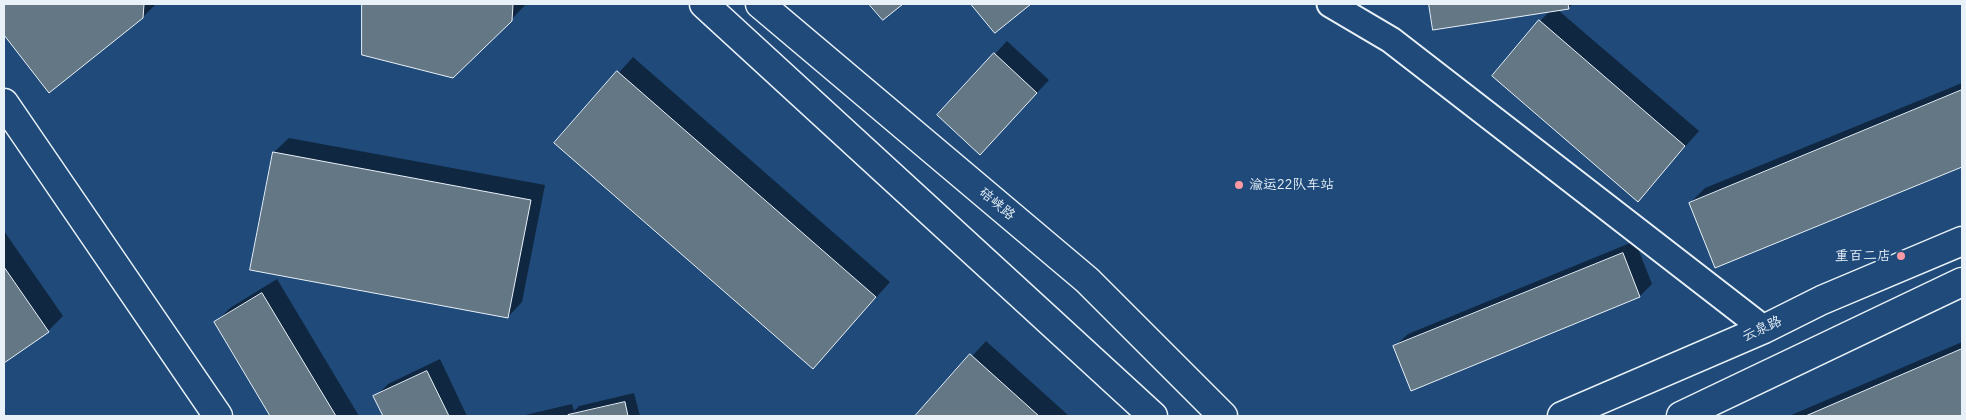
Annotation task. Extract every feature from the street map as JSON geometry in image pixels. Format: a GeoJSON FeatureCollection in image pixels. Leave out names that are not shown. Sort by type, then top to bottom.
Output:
{"type":"FeatureCollection","features":[{"type":"Feature","properties":{"kind":"main road"},"geometry":{"type":"LineString","coordinates":[[704,4],[1154,416]]}},
{"type":"Feature","properties":{"kind":"main road","name":"碚峡路"},"geometry":{"type":"LineString","coordinates":[[760,4],[1087,280],[1223,416]]}},
{"type":"Feature","properties":{"kind":"main road"},"geometry":{"type":"LineString","coordinates":[[4,103],[218,416]]}},
{"type":"Feature","properties":{"kind":"main road","name":"云泉路"},"geometry":{"type":"LineString","coordinates":[[1562,416],[1764,329],[1822,300],[1962,241]]}},
{"type":"Feature","properties":{"kind":"main road"},"geometry":{"type":"LineString","coordinates":[[1681,416],[1962,282]]}},
{"type":"Feature","properties":{"kind":"street"},"geometry":{"type":"LineString","coordinates":[[1330,4],[1391,40],[1764,329]]}},
{"type":"Feature","properties":{"kind":"building"},"geometry":{"type":"Polygon","coordinates":[[[4,4],[144,4],[143,18],[49,93],[4,35],[4,4]]]}},
{"type":"Feature","properties":{"kind":"building"},"geometry":{"type":"Polygon","coordinates":[[[362,4],[513,4],[512,21],[453,78],[362,55],[362,4]]]}},
{"type":"Feature","properties":{"kind":"building"},"geometry":{"type":"Polygon","coordinates":[[[869,4],[903,4],[883,20],[869,4]]]}},
{"type":"Feature","properties":{"kind":"building"},"geometry":{"type":"Polygon","coordinates":[[[971,4],[1031,4],[995,33],[971,4]]]}},
{"type":"Feature","properties":{"kind":"building"},"geometry":{"type":"Polygon","coordinates":[[[1429,4],[1568,4],[1569,9],[1433,30],[1429,4]]]}},
{"type":"Feature","properties":{"kind":"building"},"geometry":{"type":"Polygon","coordinates":[[[1539,20],[1685,146],[1638,202],[1492,76],[1539,20]]]}},
{"type":"Feature","properties":{"kind":"building"},"geometry":{"type":"Polygon","coordinates":[[[994,53],[1037,93],[980,155],[937,115],[994,53]]]}},
{"type":"Feature","properties":{"kind":"building"},"geometry":{"type":"Polygon","coordinates":[[[617,71],[876,297],[813,369],[554,143],[617,71]]]}},
{"type":"Feature","properties":{"kind":"building"},"geometry":{"type":"Polygon","coordinates":[[[1962,90],[1962,167],[1715,268],[1689,203],[1962,90]]]}},
{"type":"Feature","properties":{"kind":"building"},"geometry":{"type":"Polygon","coordinates":[[[273,152],[531,200],[508,318],[250,270],[273,152]]]}},
{"type":"Feature","properties":{"kind":"building"},"geometry":{"type":"Polygon","coordinates":[[[1623,253],[1640,297],[1411,391],[1393,346],[1623,253]]]}},
{"type":"Feature","properties":{"kind":"building"},"geometry":{"type":"Polygon","coordinates":[[[4,267],[49,332],[4,363],[4,267]]]}},
{"type":"Feature","properties":{"kind":"building"},"geometry":{"type":"Polygon","coordinates":[[[262,293],[336,416],[270,416],[214,322],[262,293]]]}},
{"type":"Feature","properties":{"kind":"building"},"geometry":{"type":"Polygon","coordinates":[[[1962,349],[1962,416],[1806,416],[1962,349]]]}},
{"type":"Feature","properties":{"kind":"building"},"geometry":{"type":"Polygon","coordinates":[[[970,354],[1039,416],[915,416],[970,354]]]}},
{"type":"Feature","properties":{"kind":"building"},"geometry":{"type":"Polygon","coordinates":[[[427,371],[449,416],[383,416],[373,396],[427,371]]]}},
{"type":"Feature","properties":{"kind":"building"},"geometry":{"type":"Polygon","coordinates":[[[625,402],[628,416],[568,416],[568,415],[625,402]]]}},
{"type":"Feature","properties":{"kind":"place","name":"渝运22队车站"},"geometry":{"type":"Point","coordinates":[1239,185]}},
{"type":"Feature","properties":{"kind":"place","name":"重百二店"},"geometry":{"type":"Point","coordinates":[1901,256]}}]}
